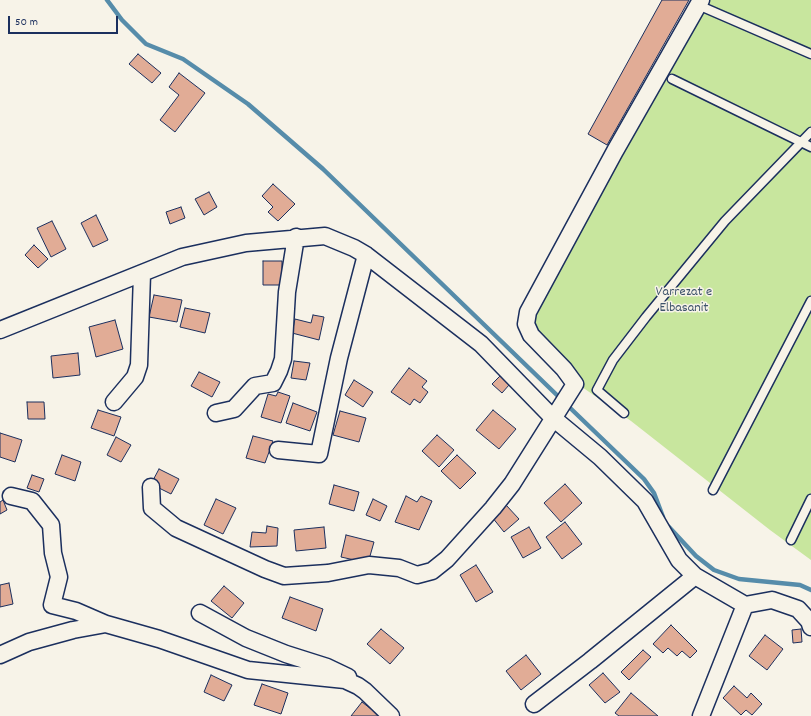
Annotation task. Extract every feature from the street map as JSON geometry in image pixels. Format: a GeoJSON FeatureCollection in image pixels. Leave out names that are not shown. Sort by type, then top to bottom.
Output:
{"type":"FeatureCollection","features":[{"type":"Feature","properties":{"kind":"street"},"geometry":{"type":"LineString","coordinates":[[151,487],[152,508],[176,528],[265,569],[284,576],[328,573],[369,565],[399,568],[416,575],[432,571],[447,559],[493,508],[512,484],[556,413],[570,395],[575,384],[564,368],[531,335],[526,324],[528,312],[615,151],[699,2]]}},
{"type":"Feature","properties":{"kind":"street"},"geometry":{"type":"LineString","coordinates":[[0,330],[182,257],[246,242],[325,236],[354,248],[366,255],[481,344],[556,413],[645,501],[679,560],[695,576],[745,605],[772,600],[798,609],[809,621],[811,627]]}},
{"type":"Feature","properties":{"kind":"street"},"geometry":{"type":"LineString","coordinates":[[216,413],[234,409],[255,386],[273,383],[279,371],[283,359],[287,292],[296,237]]}},
{"type":"Feature","properties":{"kind":"street"},"geometry":{"type":"LineString","coordinates":[[278,450],[319,454],[339,358],[366,255]]}},
{"type":"Feature","properties":{"kind":"street"},"geometry":{"type":"LineString","coordinates":[[114,402],[135,377],[139,365],[142,274]]}},
{"type":"Feature","properties":{"kind":"street"},"geometry":{"type":"LineString","coordinates":[[12,496],[32,501],[51,525],[53,553],[59,577],[52,605],[76,611],[106,624],[159,639],[248,670],[345,680],[358,686]]}},
{"type":"Feature","properties":{"kind":"street"},"geometry":{"type":"LineString","coordinates":[[534,704],[695,576]]}},
{"type":"Feature","properties":{"kind":"street"},"geometry":{"type":"LineString","coordinates":[[701,716],[745,605]]}},
{"type":"Feature","properties":{"kind":"street"},"geometry":{"type":"LineString","coordinates":[[200,612],[246,638],[286,654],[327,667],[344,675],[391,716]]}},
{"type":"Feature","properties":{"kind":"street"},"geometry":{"type":"LineString","coordinates":[[0,655],[29,642],[73,630],[106,624]]}},
{"type":"Feature","properties":{"kind":"lane"},"geometry":{"type":"LineString","coordinates":[[699,2],[811,54]]}},
{"type":"Feature","properties":{"kind":"lane"},"geometry":{"type":"LineString","coordinates":[[672,79],[811,147]]}},
{"type":"Feature","properties":{"kind":"lane"},"geometry":{"type":"LineString","coordinates":[[624,413],[597,390],[613,360],[646,317],[725,221],[811,132]]}},
{"type":"Feature","properties":{"kind":"lane"},"geometry":{"type":"LineString","coordinates":[[713,490],[811,301]]}},
{"type":"Feature","properties":{"kind":"lane"},"geometry":{"type":"LineString","coordinates":[[791,540],[811,499]]}},
{"type":"Feature","properties":{"kind":"green space","name":"Varrezat e Elbasanit"},"geometry":{"type":"Polygon","coordinates":[[[704,0],[811,0],[811,560],[770,530],[631,421],[582,387],[528,323],[704,0]]]}},
{"type":"Feature","properties":{"kind":"building"},"geometry":{"type":"Polygon","coordinates":[[[662,0],[689,0],[607,145],[588,134],[662,0]]]}},
{"type":"Feature","properties":{"kind":"building"},"geometry":{"type":"Polygon","coordinates":[[[138,54],[161,73],[152,83],[129,64],[138,54]]]}},
{"type":"Feature","properties":{"kind":"building"},"geometry":{"type":"Polygon","coordinates":[[[179,73],[205,93],[175,132],[160,120],[179,95],[169,87],[179,73]]]}},
{"type":"Feature","properties":{"kind":"building"},"geometry":{"type":"Polygon","coordinates":[[[273,184],[295,204],[278,221],[268,212],[273,207],[262,196],[273,184]]]}},
{"type":"Feature","properties":{"kind":"building"},"geometry":{"type":"Polygon","coordinates":[[[209,192],[217,207],[204,215],[195,199],[209,192]]]}},
{"type":"Feature","properties":{"kind":"building"},"geometry":{"type":"Polygon","coordinates":[[[181,207],[185,218],[170,224],[166,212],[181,207]]]}},
{"type":"Feature","properties":{"kind":"building"},"geometry":{"type":"Polygon","coordinates":[[[96,215],[108,240],[93,247],[81,223],[96,215]]]}},
{"type":"Feature","properties":{"kind":"building"},"geometry":{"type":"Polygon","coordinates":[[[52,221],[66,249],[51,257],[37,228],[52,221]]]}},
{"type":"Feature","properties":{"kind":"building"},"geometry":{"type":"Polygon","coordinates":[[[34,245],[48,259],[38,268],[25,255],[34,245]]]}},
{"type":"Feature","properties":{"kind":"building"},"geometry":{"type":"Polygon","coordinates":[[[263,261],[282,261],[282,285],[263,285],[263,261]]]}},
{"type":"Feature","properties":{"kind":"building"},"geometry":{"type":"Polygon","coordinates":[[[154,295],[182,300],[177,322],[149,317],[154,295]]]}},
{"type":"Feature","properties":{"kind":"building"},"geometry":{"type":"Polygon","coordinates":[[[185,308],[210,313],[205,333],[180,327],[185,308]]]}},
{"type":"Feature","properties":{"kind":"building"},"geometry":{"type":"Polygon","coordinates":[[[313,315],[324,317],[319,340],[292,333],[295,319],[311,323],[313,315]]]}},
{"type":"Feature","properties":{"kind":"building"},"geometry":{"type":"Polygon","coordinates":[[[115,320],[123,349],[96,357],[89,327],[115,320]]]}},
{"type":"Feature","properties":{"kind":"building"},"geometry":{"type":"Polygon","coordinates":[[[78,353],[80,375],[53,378],[51,356],[78,353]]]}},
{"type":"Feature","properties":{"kind":"building"},"geometry":{"type":"Polygon","coordinates":[[[294,361],[310,363],[306,380],[291,378],[294,361]]]}},
{"type":"Feature","properties":{"kind":"building"},"geometry":{"type":"Polygon","coordinates":[[[409,368],[427,381],[422,387],[428,392],[420,403],[414,399],[410,405],[391,392],[409,368]]]}},
{"type":"Feature","properties":{"kind":"building"},"geometry":{"type":"Polygon","coordinates":[[[199,372],[220,382],[212,397],[191,386],[199,372]]]}},
{"type":"Feature","properties":{"kind":"building"},"geometry":{"type":"Polygon","coordinates":[[[500,376],[509,385],[502,393],[492,384],[500,376]]]}},
{"type":"Feature","properties":{"kind":"building"},"geometry":{"type":"Polygon","coordinates":[[[354,380],[373,392],[363,407],[345,395],[354,380]]]}},
{"type":"Feature","properties":{"kind":"building"},"geometry":{"type":"Polygon","coordinates":[[[278,392],[290,396],[281,423],[261,417],[268,394],[276,396],[278,392]]]}},
{"type":"Feature","properties":{"kind":"building"},"geometry":{"type":"Polygon","coordinates":[[[27,402],[44,402],[45,419],[28,419],[27,402]]]}},
{"type":"Feature","properties":{"kind":"building"},"geometry":{"type":"Polygon","coordinates":[[[293,403],[317,412],[310,431],[286,423],[293,403]]]}},
{"type":"Feature","properties":{"kind":"building"},"geometry":{"type":"Polygon","coordinates":[[[98,410],[121,417],[114,436],[91,428],[98,410]]]}},
{"type":"Feature","properties":{"kind":"building"},"geometry":{"type":"Polygon","coordinates":[[[493,410],[516,429],[499,449],[476,430],[493,410]]]}},
{"type":"Feature","properties":{"kind":"building"},"geometry":{"type":"Polygon","coordinates":[[[340,411],[366,418],[359,442],[333,435],[340,411]]]}},
{"type":"Feature","properties":{"kind":"building"},"geometry":{"type":"Polygon","coordinates":[[[0,433],[22,440],[15,462],[0,457],[0,433]]]}},
{"type":"Feature","properties":{"kind":"building"},"geometry":{"type":"Polygon","coordinates":[[[437,435],[454,450],[439,467],[422,451],[437,435]]]}},
{"type":"Feature","properties":{"kind":"building"},"geometry":{"type":"Polygon","coordinates":[[[253,436],[273,441],[265,463],[246,458],[253,436]]]}},
{"type":"Feature","properties":{"kind":"building"},"geometry":{"type":"Polygon","coordinates":[[[116,437],[131,445],[121,462],[107,455],[116,437]]]}},
{"type":"Feature","properties":{"kind":"building"},"geometry":{"type":"Polygon","coordinates":[[[62,455],[81,462],[75,481],[55,474],[62,455]]]}},
{"type":"Feature","properties":{"kind":"building"},"geometry":{"type":"Polygon","coordinates":[[[457,455],[476,473],[460,489],[441,471],[457,455]]]}},
{"type":"Feature","properties":{"kind":"building"},"geometry":{"type":"Polygon","coordinates":[[[159,469],[179,479],[171,494],[151,484],[159,469]]]}},
{"type":"Feature","properties":{"kind":"building"},"geometry":{"type":"Polygon","coordinates":[[[32,475],[44,479],[39,492],[27,488],[32,475]]]}},
{"type":"Feature","properties":{"kind":"building"},"geometry":{"type":"Polygon","coordinates":[[[565,484],[582,503],[561,522],[544,503],[565,484]]]}},
{"type":"Feature","properties":{"kind":"building"},"geometry":{"type":"Polygon","coordinates":[[[334,485],[359,492],[354,511],[329,504],[334,485]]]}},
{"type":"Feature","properties":{"kind":"building"},"geometry":{"type":"Polygon","coordinates":[[[406,496],[417,502],[421,496],[432,501],[419,530],[395,522],[406,496]]]}},
{"type":"Feature","properties":{"kind":"building"},"geometry":{"type":"Polygon","coordinates":[[[216,499],[236,508],[223,534],[204,525],[216,499]]]}},
{"type":"Feature","properties":{"kind":"building"},"geometry":{"type":"Polygon","coordinates":[[[373,499],[387,506],[380,521],[366,515],[373,499]]]}},
{"type":"Feature","properties":{"kind":"building"},"geometry":{"type":"Polygon","coordinates":[[[3,500],[7,510],[0,514],[0,502],[3,500]]]}},
{"type":"Feature","properties":{"kind":"building"},"geometry":{"type":"Polygon","coordinates":[[[506,505],[519,519],[504,532],[492,517],[506,505]]]}},
{"type":"Feature","properties":{"kind":"building"},"geometry":{"type":"Polygon","coordinates":[[[565,522],[582,544],[562,559],[546,537],[565,522]]]}},
{"type":"Feature","properties":{"kind":"building"},"geometry":{"type":"Polygon","coordinates":[[[267,526],[278,528],[277,546],[250,547],[252,532],[266,533],[267,526]]]}},
{"type":"Feature","properties":{"kind":"building"},"geometry":{"type":"Polygon","coordinates":[[[324,527],[326,548],[296,551],[294,530],[324,527]]]}},
{"type":"Feature","properties":{"kind":"building"},"geometry":{"type":"Polygon","coordinates":[[[529,527],[541,548],[523,558],[511,537],[529,527]]]}},
{"type":"Feature","properties":{"kind":"building"},"geometry":{"type":"Polygon","coordinates":[[[346,535],[374,542],[368,563],[341,557],[346,535]]]}},
{"type":"Feature","properties":{"kind":"building"},"geometry":{"type":"Polygon","coordinates":[[[476,565],[493,592],[476,602],[460,575],[476,565]]]}},
{"type":"Feature","properties":{"kind":"building"},"geometry":{"type":"Polygon","coordinates":[[[9,583],[13,604],[0,607],[0,585],[9,583]]]}},
{"type":"Feature","properties":{"kind":"building"},"geometry":{"type":"Polygon","coordinates":[[[224,586],[244,603],[232,618],[211,601],[224,586]]]}},
{"type":"Feature","properties":{"kind":"building"},"geometry":{"type":"Polygon","coordinates":[[[290,597],[323,609],[316,631],[282,618],[290,597]]]}},
{"type":"Feature","properties":{"kind":"building"},"geometry":{"type":"Polygon","coordinates":[[[671,625],[697,651],[690,658],[682,651],[677,656],[668,648],[663,653],[653,644],[671,625]]]}},
{"type":"Feature","properties":{"kind":"building"},"geometry":{"type":"Polygon","coordinates":[[[381,629],[404,648],[390,664],[367,644],[381,629]]]}},
{"type":"Feature","properties":{"kind":"building"},"geometry":{"type":"Polygon","coordinates":[[[801,629],[802,642],[793,643],[792,630],[801,629]]]}},
{"type":"Feature","properties":{"kind":"building"},"geometry":{"type":"Polygon","coordinates":[[[765,635],[783,649],[767,670],[749,656],[765,635]]]}},
{"type":"Feature","properties":{"kind":"building"},"geometry":{"type":"Polygon","coordinates":[[[643,650],[651,657],[629,680],[621,672],[643,650]]]}},
{"type":"Feature","properties":{"kind":"building"},"geometry":{"type":"Polygon","coordinates":[[[526,655],[541,674],[521,690],[506,671],[526,655]]]}},
{"type":"Feature","properties":{"kind":"building"},"geometry":{"type":"Polygon","coordinates":[[[603,673],[620,692],[605,703],[589,685],[603,673]]]}},
{"type":"Feature","properties":{"kind":"building"},"geometry":{"type":"Polygon","coordinates":[[[211,675],[232,685],[224,701],[204,692],[211,675]]]}},
{"type":"Feature","properties":{"kind":"building"},"geometry":{"type":"Polygon","coordinates":[[[262,684],[288,693],[281,714],[254,705],[262,684]]]}},
{"type":"Feature","properties":{"kind":"building"},"geometry":{"type":"Polygon","coordinates":[[[734,686],[747,698],[751,693],[762,704],[752,715],[746,710],[741,715],[723,698],[734,686]]]}},
{"type":"Feature","properties":{"kind":"building"},"geometry":{"type":"Polygon","coordinates":[[[631,693],[658,716],[619,716],[615,713],[631,693]]]}},
{"type":"Feature","properties":{"kind":"building"},"geometry":{"type":"Polygon","coordinates":[[[362,702],[380,716],[351,716],[362,702]]]}},
{"type":"Feature","properties":{"kind":"waterway"},"geometry":{"type":"LineString","coordinates":[[107,0],[122,20],[146,44],[183,59],[248,104],[323,169],[561,399]]}},
{"type":"Feature","properties":{"kind":"waterway"},"geometry":{"type":"LineString","coordinates":[[566,404],[644,479],[654,493],[663,517]]}},
{"type":"Feature","properties":{"kind":"waterway"},"geometry":{"type":"LineString","coordinates":[[669,527],[696,556],[714,570],[739,579],[800,585],[811,590]]}}]}
